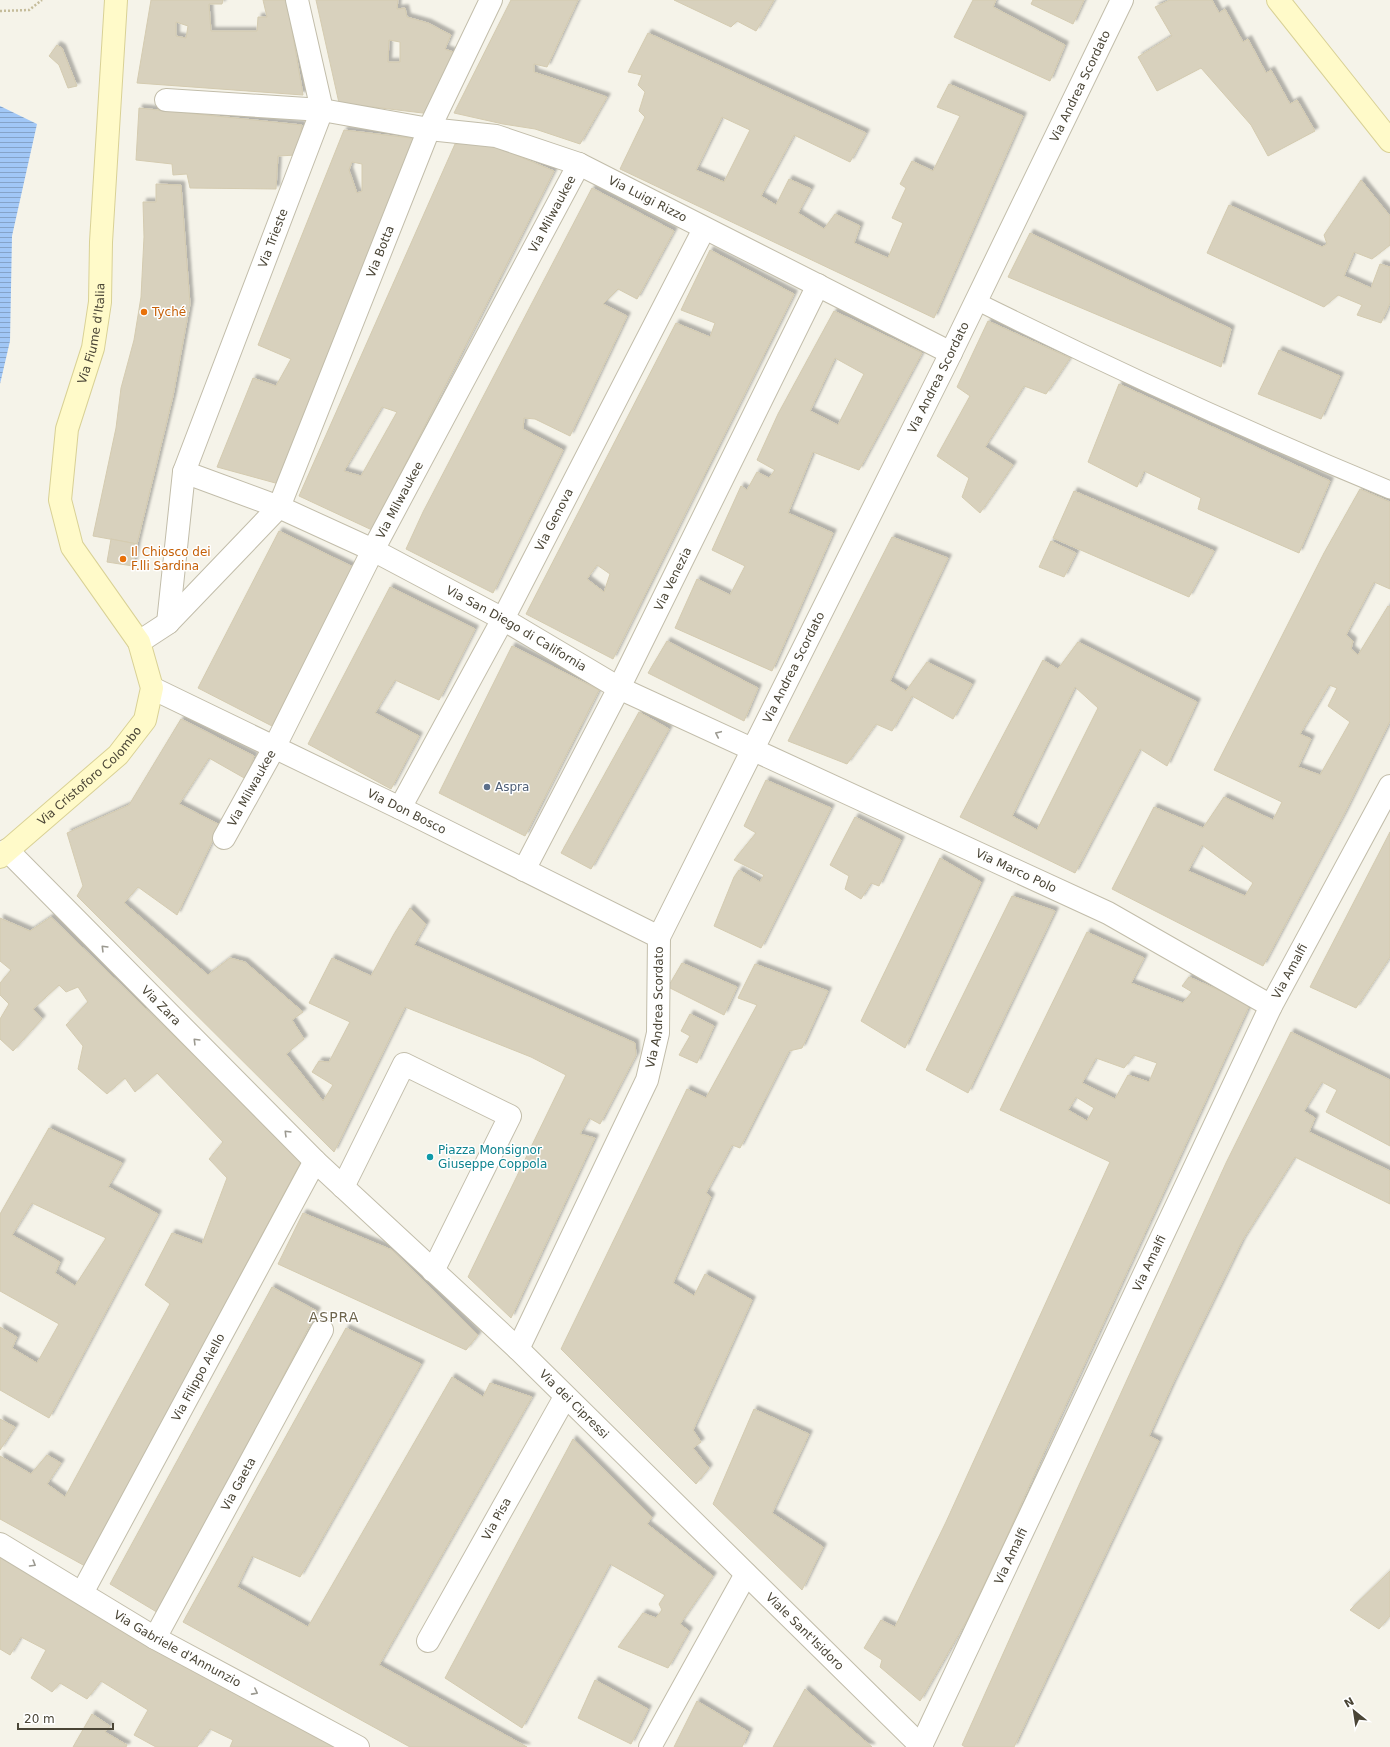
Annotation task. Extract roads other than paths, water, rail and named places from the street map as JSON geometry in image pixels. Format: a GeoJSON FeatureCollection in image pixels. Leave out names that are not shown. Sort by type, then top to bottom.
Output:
{"type":"FeatureCollection","features":[{"type":"Feature","properties":{"kind":"street","name":"Via Fiume d'Italia"},"geometry":{"type":"LineString","coordinates":[[116,0],[102,226],[100,302],[93,348],[67,429],[60,500],[72,547],[139,642]]}},
{"type":"Feature","properties":{"kind":"street"},"geometry":{"type":"LineString","coordinates":[[297,0],[322,110]]}},
{"type":"Feature","properties":{"kind":"street","name":"Via Botta"},"geometry":{"type":"LineString","coordinates":[[280,507],[429,129],[491,0]]}},
{"type":"Feature","properties":{"kind":"street","name":"Via Andrea Scordato"},"geometry":{"type":"LineString","coordinates":[[518,1349],[647,1080],[658,1033],[659,937],[951,354],[1122,0]]}},
{"type":"Feature","properties":{"kind":"street"},"geometry":{"type":"LineString","coordinates":[[1278,0],[1390,141]]}},
{"type":"Feature","properties":{"kind":"street","name":"Via Luigi Rizzo"},"geometry":{"type":"LineString","coordinates":[[166,100],[322,110],[429,129],[496,136],[579,164],[951,354]]}},
{"type":"Feature","properties":{"kind":"street","name":"Via Trieste"},"geometry":{"type":"LineString","coordinates":[[168,623],[184,472],[322,110]]}},
{"type":"Feature","properties":{"kind":"street","name":"Via Milwaukee"},"geometry":{"type":"LineString","coordinates":[[224,838],[274,748],[373,550],[579,164]]}},
{"type":"Feature","properties":{"kind":"street","name":"Via Genova"},"geometry":{"type":"LineString","coordinates":[[400,808],[503,619],[704,229]]}},
{"type":"Feature","properties":{"kind":"street","name":"Via Venezia"},"geometry":{"type":"LineString","coordinates":[[524,870],[619,688],[818,285]]}},
{"type":"Feature","properties":{"kind":"street","name":"Via San Diego di California"},"geometry":{"type":"LineString","coordinates":[[184,472],[280,507],[373,550],[503,619],[619,688],[753,750]]}},
{"type":"Feature","properties":{"kind":"street"},"geometry":{"type":"LineString","coordinates":[[139,642],[168,623],[280,507]]}},
{"type":"Feature","properties":{"kind":"street","name":"Via Cristoforo Colombo"},"geometry":{"type":"LineString","coordinates":[[3,853],[118,755],[145,720],[152,688],[139,642]]}},
{"type":"Feature","properties":{"kind":"street","name":"Via Don Bosco"},"geometry":{"type":"LineString","coordinates":[[152,688],[400,808],[659,937]]}},
{"type":"Feature","properties":{"kind":"street","name":"Via Marco Polo"},"geometry":{"type":"LineString","coordinates":[[753,750],[1108,914],[1271,1006]]}},
{"type":"Feature","properties":{"kind":"street","name":"Via Amalfi"},"geometry":{"type":"LineString","coordinates":[[921,1746],[1271,1006],[1390,786]]}},
{"type":"Feature","properties":{"kind":"street","name":"Via Zara"},"geometry":{"type":"LineString","coordinates":[[3,853],[343,1187]]}},
{"type":"Feature","properties":{"kind":"street"},"geometry":{"type":"LineString","coordinates":[[343,1187],[404,1064],[510,1116],[433,1271]]}},
{"type":"Feature","properties":{"kind":"street","name":"Via Filippo Aiello"},"geometry":{"type":"LineString","coordinates":[[82,1593],[315,1161]]}},
{"type":"Feature","properties":{"kind":"street","name":"Via dei Cipressi"},"geometry":{"type":"LineString","coordinates":[[343,1187],[518,1349],[687,1516]]}},
{"type":"Feature","properties":{"kind":"street","name":"Via Gaeta"},"geometry":{"type":"LineString","coordinates":[[155,1638],[322,1330]]}},
{"type":"Feature","properties":{"kind":"street","name":"Via Pisa"},"geometry":{"type":"LineString","coordinates":[[428,1641],[565,1397]]}},
{"type":"Feature","properties":{"kind":"street","name":"Viale Sant'Isidoro"},"geometry":{"type":"LineString","coordinates":[[687,1516],[921,1746]]}},
{"type":"Feature","properties":{"kind":"street","name":"Via Gabriele d'Annunzio"},"geometry":{"type":"LineString","coordinates":[[0,1544],[155,1638],[358,1747]]}},
{"type":"Feature","properties":{"kind":"street"},"geometry":{"type":"LineString","coordinates":[[650,1747],[746,1574]]}},
{"type":"Feature","properties":{"kind":"lane"},"geometry":{"type":"LineString","coordinates":[[976,301],[1117,370],[1274,441],[1390,490]]}},
{"type":"Feature","properties":{"kind":"water"},"geometry":{"type":"Polygon","coordinates":[[[0,106],[37,124],[12,236],[10,341],[0,384],[0,106]]]}},
{"type":"Feature","properties":{"kind":"place","name":"Tyché"},"geometry":{"type":"Point","coordinates":[144,312]}},
{"type":"Feature","properties":{"kind":"place","name":"Il Chiosco dei F.lli Sardina"},"geometry":{"type":"Point","coordinates":[123,559]}},
{"type":"Feature","properties":{"kind":"place","name":"Aspra"},"geometry":{"type":"Point","coordinates":[487,787]}},
{"type":"Feature","properties":{"kind":"place","name":"Piazza Monsignor Giuseppe Coppola"},"geometry":{"type":"Point","coordinates":[430,1157]}},
{"type":"Feature","properties":{"kind":"district","name":"ASPRA"},"geometry":{"type":"Point","coordinates":[334,1317]}}]}
